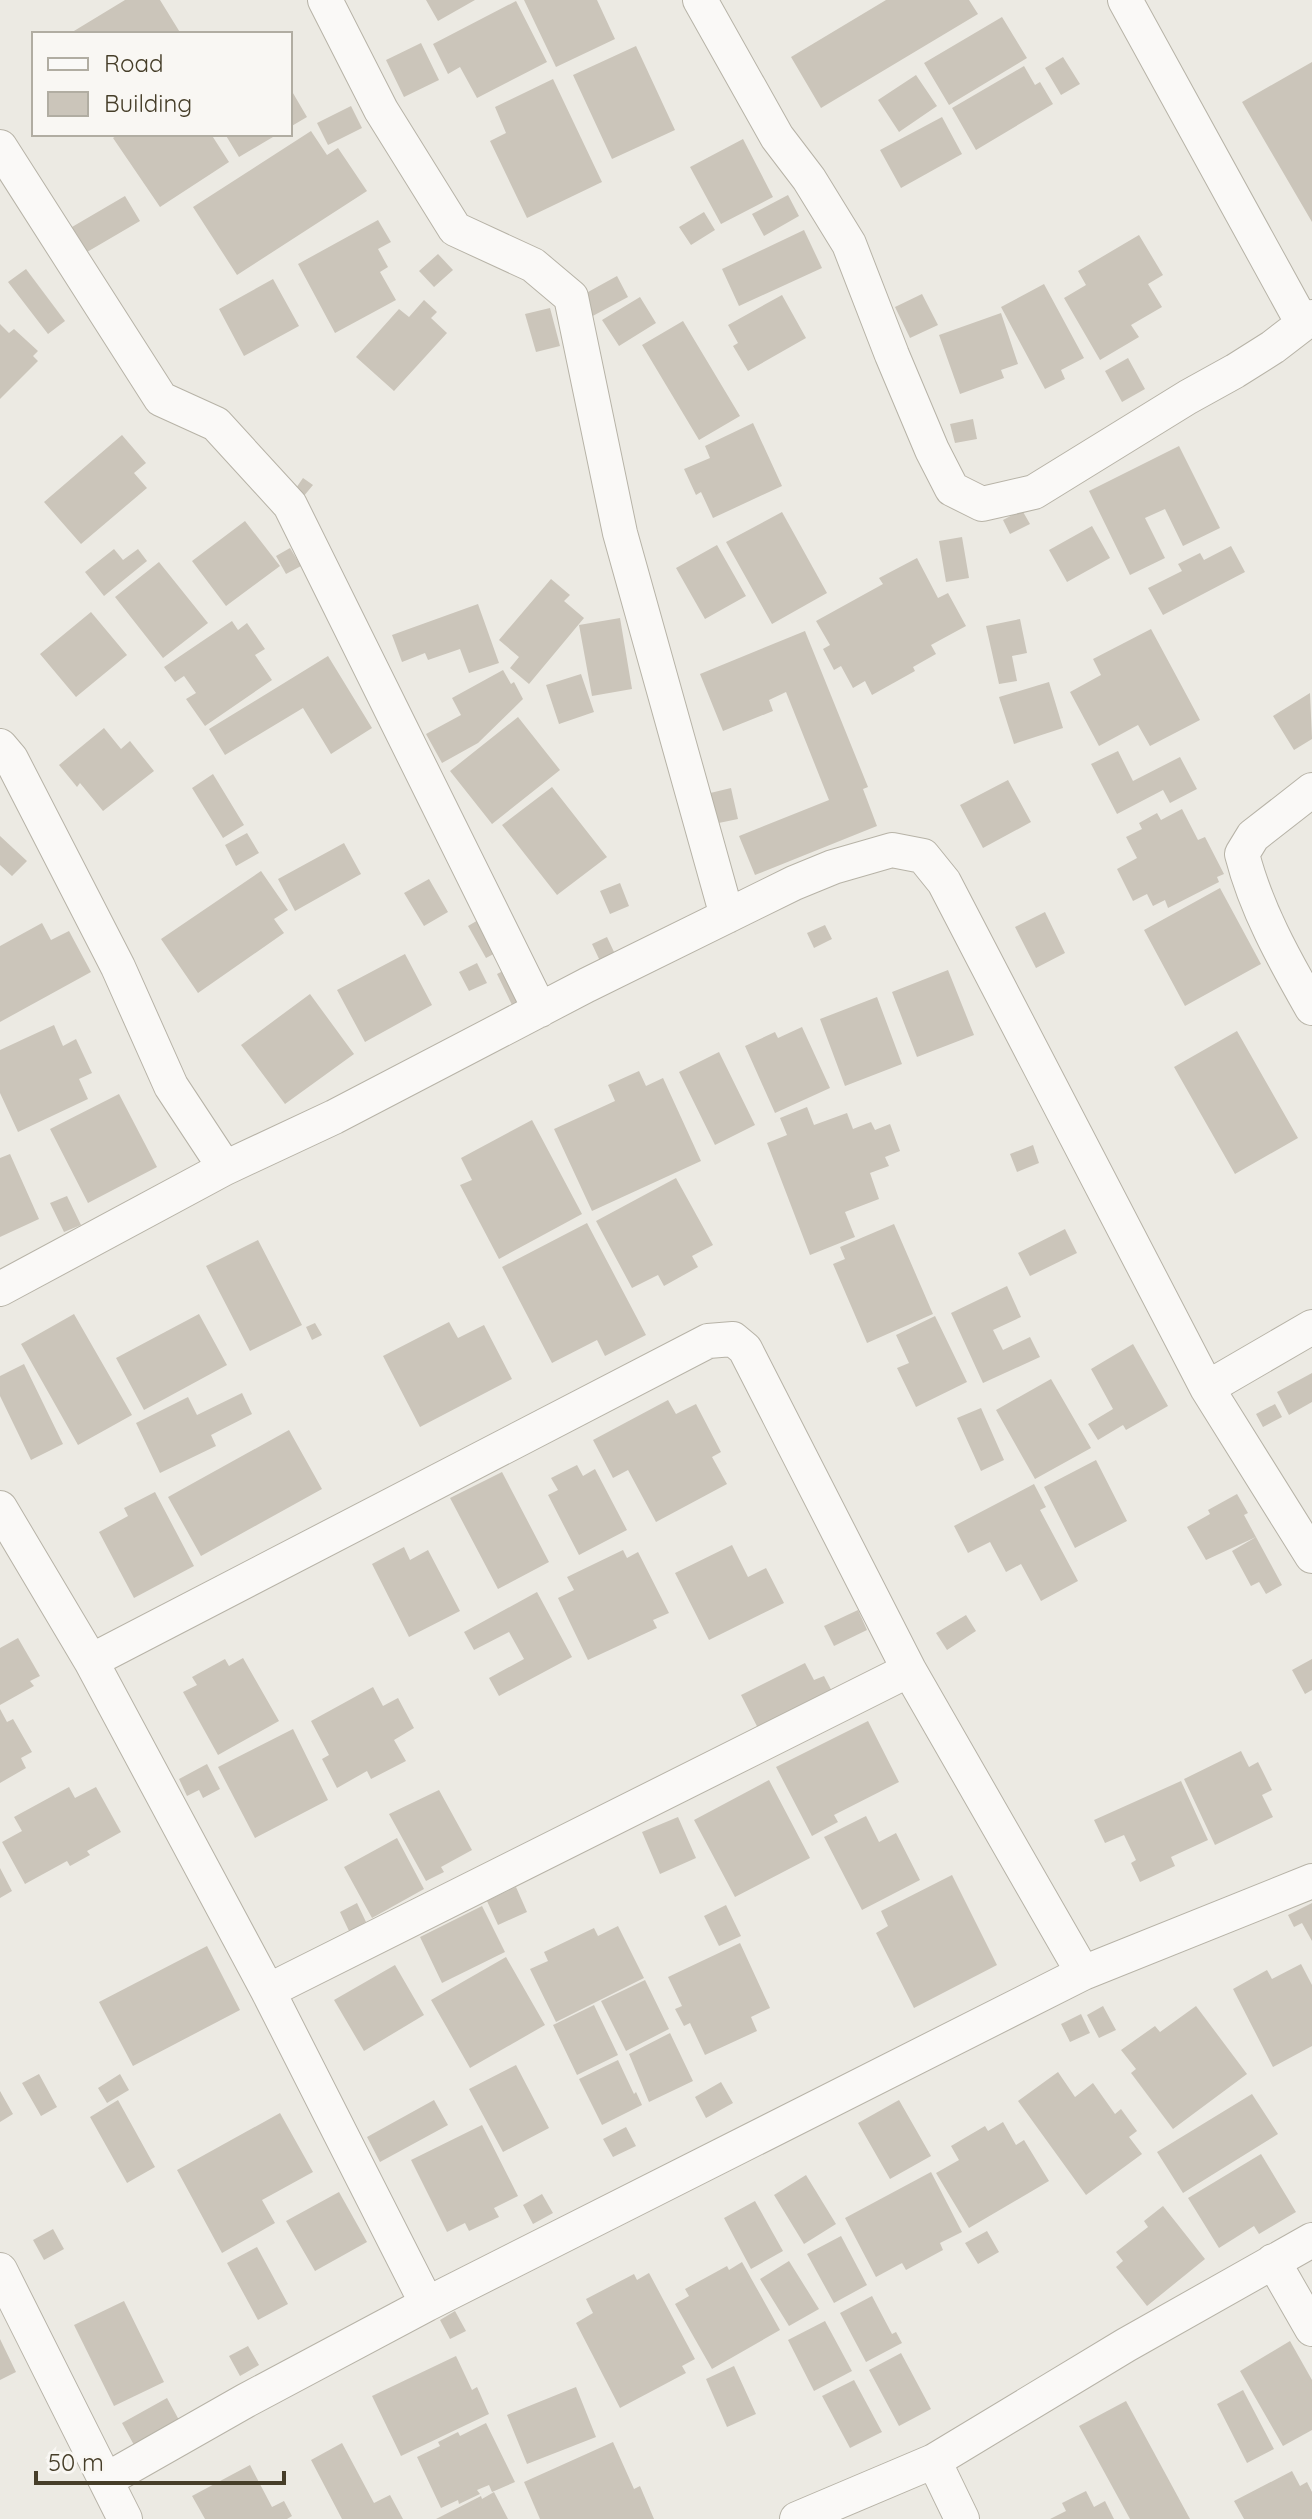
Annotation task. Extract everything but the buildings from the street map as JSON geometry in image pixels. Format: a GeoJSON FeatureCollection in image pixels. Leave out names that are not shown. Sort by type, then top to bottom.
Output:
{"type":"FeatureCollection","features":[{"type":"Feature","properties":{"kind":"street"},"geometry":{"type":"LineString","coordinates":[[325,0],[381,110],[455,229],[533,265],[571,297],[620,533],[727,916]]}},
{"type":"Feature","properties":{"kind":"street"},"geometry":{"type":"LineString","coordinates":[[700,0],[777,137],[809,179],[849,244],[898,369],[952,489],[982,504],[1034,492],[1235,371],[1307,320],[1125,0]]}},
{"type":"Feature","properties":{"kind":"street"},"geometry":{"type":"LineString","coordinates":[[0,147],[161,399],[216,424],[290,505],[540,1010]]}},
{"type":"Feature","properties":{"kind":"street"},"geometry":{"type":"LineString","coordinates":[[0,746],[11,759],[118,967],[171,1086],[225,1168]]}},
{"type":"Feature","properties":{"kind":"street"},"geometry":{"type":"LineString","coordinates":[[1312,790],[1253,836],[1242,854],[1250,888],[1312,1008]]}},
{"type":"Feature","properties":{"kind":"street"},"geometry":{"type":"LineString","coordinates":[[0,1289],[225,1168],[334,1117],[794,883],[833,867],[892,850],[923,856],[944,882],[1207,1388],[1312,1556]]}},
{"type":"Feature","properties":{"kind":"street"},"geometry":{"type":"LineString","coordinates":[[1207,1388],[1312,1327]]}},
{"type":"Feature","properties":{"kind":"street"},"geometry":{"type":"LineString","coordinates":[[91,1661],[708,1341],[733,1339],[745,1349],[909,1670],[1083,1973]]}},
{"type":"Feature","properties":{"kind":"street"},"geometry":{"type":"LineString","coordinates":[[0,1508],[91,1661],[268,1991],[427,2304]]}},
{"type":"Feature","properties":{"kind":"street"},"geometry":{"type":"LineString","coordinates":[[268,1991],[909,1670]]}},
{"type":"Feature","properties":{"kind":"street"},"geometry":{"type":"LineString","coordinates":[[106,2480],[427,2304],[1083,1973],[1312,1881]]}},
{"type":"Feature","properties":{"kind":"street"},"geometry":{"type":"LineString","coordinates":[[797,2519],[934,2461],[1312,2240]]}},
{"type":"Feature","properties":{"kind":"street"},"geometry":{"type":"LineString","coordinates":[[1273,2261],[1312,2329]]}},
{"type":"Feature","properties":{"kind":"street"},"geometry":{"type":"LineString","coordinates":[[0,2270],[125,2519]]}},
{"type":"Feature","properties":{"kind":"street"},"geometry":{"type":"LineString","coordinates":[[934,2461],[962,2519]]}}]}
